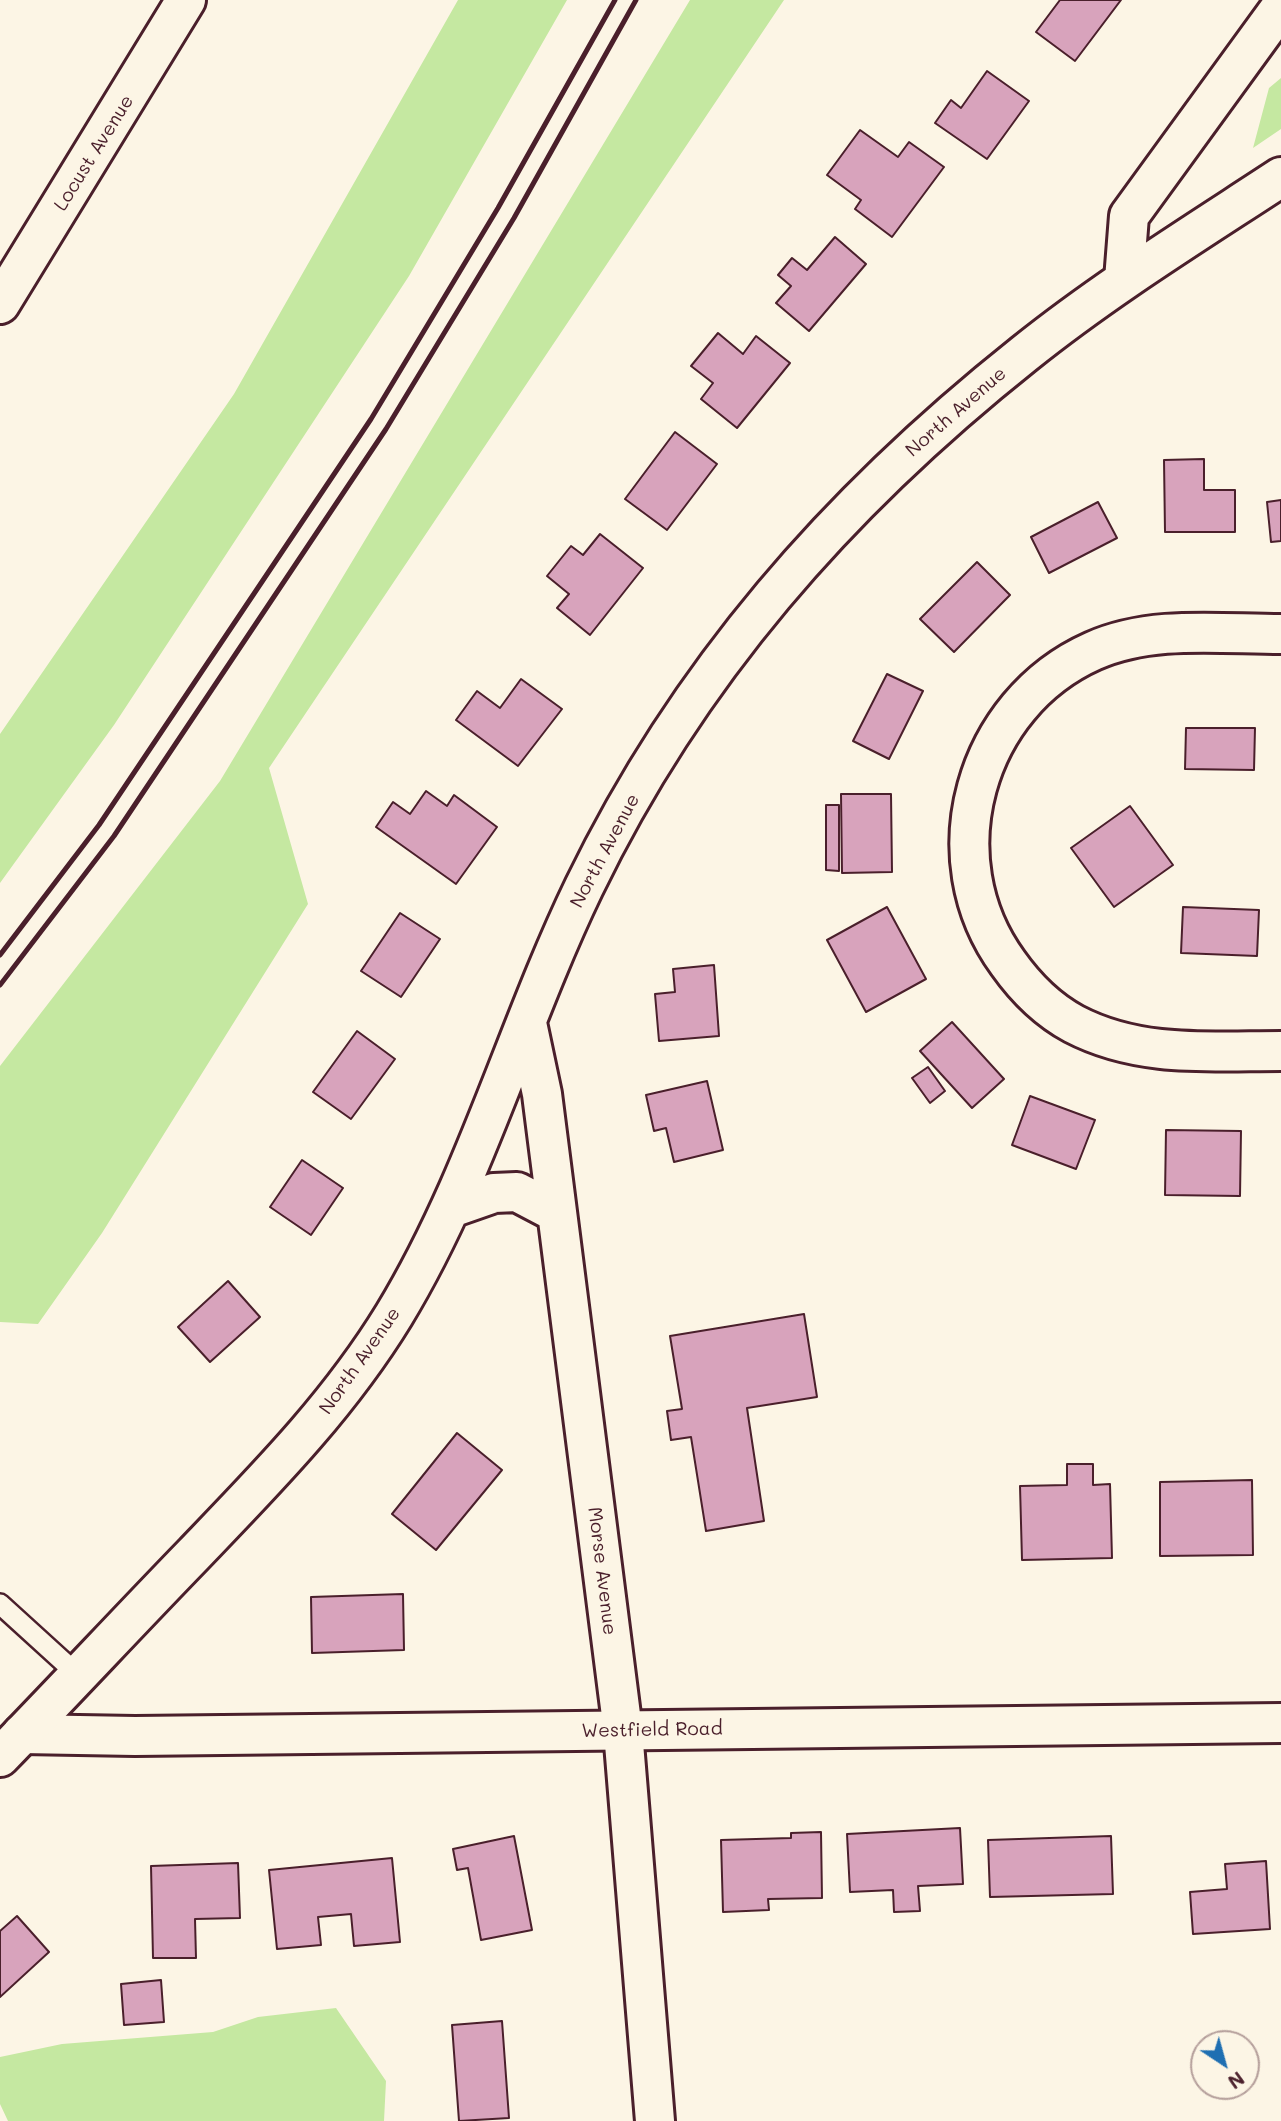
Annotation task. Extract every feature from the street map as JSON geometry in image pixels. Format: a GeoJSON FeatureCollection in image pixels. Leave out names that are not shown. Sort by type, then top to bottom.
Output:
{"type":"FeatureCollection","features":[{"type":"Feature","properties":{"kind":"street","name":"Locust Avenue"},"geometry":{"type":"LineString","coordinates":[[0,304],[186,0]]}},
{"type":"Feature","properties":{"kind":"street"},"geometry":{"type":"LineString","coordinates":[[1124,280],[1129,216],[1281,7]]}},
{"type":"Feature","properties":{"kind":"street","name":"North Avenue"},"geometry":{"type":"LineString","coordinates":[[11,1745],[294,1449],[346,1388],[395,1314],[450,1208],[584,888],[622,815],[718,663],[776,589],[888,472],[934,429],[1025,353],[1124,280],[1281,177]]}},
{"type":"Feature","properties":{"kind":"street"},"geometry":{"type":"LineString","coordinates":[[1281,634],[1156,634],[1134,637],[1093,651],[1055,672],[1022,701],[986,756],[972,798],[968,842],[978,906],[996,947],[1022,982],[1073,1023],[1112,1041],[1155,1051],[1281,1051]]}},
{"type":"Feature","properties":{"kind":"street","name":"Morse Avenue"},"geometry":{"type":"LineString","coordinates":[[527,1023],[542,1094],[623,1731],[655,2121]]}},
{"type":"Feature","properties":{"kind":"street"},"geometry":{"type":"LineString","coordinates":[[450,1208],[494,1193],[517,1192],[557,1213]]}},
{"type":"Feature","properties":{"kind":"street","name":"Westfield Road"},"geometry":{"type":"LineString","coordinates":[[11,1745],[135,1736],[1281,1723]]}},
{"type":"Feature","properties":{"kind":"lane"},"geometry":{"type":"LineString","coordinates":[[0,1604],[78,1675]]}},
{"type":"Feature","properties":{"kind":"green space"},"geometry":{"type":"Polygon","coordinates":[[[458,0],[567,0],[409,276],[114,725],[0,883],[0,734],[234,394],[458,0]]]}},
{"type":"Feature","properties":{"kind":"green space"},"geometry":{"type":"Polygon","coordinates":[[[690,0],[784,0],[269,768],[308,904],[102,1233],[38,1324],[0,1322],[0,1066],[220,781],[690,0]]]}},
{"type":"Feature","properties":{"kind":"green space"},"geometry":{"type":"Polygon","coordinates":[[[1281,78],[1281,129],[1253,148],[1269,88],[1281,78]]]}},
{"type":"Feature","properties":{"kind":"green space"},"geometry":{"type":"Polygon","coordinates":[[[336,2008],[386,2081],[384,2121],[8,2121],[0,2104],[0,2057],[62,2044],[213,2032],[258,2017],[336,2008]]]}},
{"type":"Feature","properties":{"kind":"building"},"geometry":{"type":"Polygon","coordinates":[[[1060,0],[1121,0],[1075,61],[1036,32],[1060,0]]]}},
{"type":"Feature","properties":{"kind":"building"},"geometry":{"type":"Polygon","coordinates":[[[987,71],[1029,101],[987,159],[935,123],[951,100],[961,108],[987,71]]]}},
{"type":"Feature","properties":{"kind":"building"},"geometry":{"type":"Polygon","coordinates":[[[860,130],[898,157],[909,142],[944,167],[892,237],[855,209],[861,200],[827,175],[860,130]]]}},
{"type":"Feature","properties":{"kind":"building"},"geometry":{"type":"Polygon","coordinates":[[[835,237],[866,264],[809,331],[776,303],[791,286],[778,275],[792,258],[807,270],[835,237]]]}},
{"type":"Feature","properties":{"kind":"building"},"geometry":{"type":"Polygon","coordinates":[[[718,333],[743,354],[756,336],[790,363],[737,428],[701,399],[713,383],[691,366],[718,333]]]}},
{"type":"Feature","properties":{"kind":"building"},"geometry":{"type":"Polygon","coordinates":[[[675,432],[717,464],[667,530],[625,499],[675,432]]]}},
{"type":"Feature","properties":{"kind":"building"},"geometry":{"type":"Polygon","coordinates":[[[1204,459],[1204,490],[1235,490],[1235,532],[1165,532],[1164,460],[1204,459]]]}},
{"type":"Feature","properties":{"kind":"building"},"geometry":{"type":"Polygon","coordinates":[[[1281,500],[1281,541],[1271,542],[1267,502],[1281,500]]]}},
{"type":"Feature","properties":{"kind":"building"},"geometry":{"type":"Polygon","coordinates":[[[1098,502],[1117,538],[1049,573],[1031,537],[1098,502]]]}},
{"type":"Feature","properties":{"kind":"building"},"geometry":{"type":"Polygon","coordinates":[[[600,534],[643,568],[590,635],[557,608],[569,594],[547,576],[571,546],[583,555],[600,534]]]}},
{"type":"Feature","properties":{"kind":"building"},"geometry":{"type":"Polygon","coordinates":[[[977,562],[1010,595],[954,652],[920,619],[977,562]]]}},
{"type":"Feature","properties":{"kind":"building"},"geometry":{"type":"Polygon","coordinates":[[[887,674],[923,691],[889,759],[853,741],[887,674]]]}},
{"type":"Feature","properties":{"kind":"building"},"geometry":{"type":"Polygon","coordinates":[[[521,679],[562,709],[518,766],[456,720],[477,691],[500,708],[521,679]]]}},
{"type":"Feature","properties":{"kind":"building"},"geometry":{"type":"Polygon","coordinates":[[[1186,728],[1255,728],[1254,770],[1185,769],[1186,728]]]}},
{"type":"Feature","properties":{"kind":"building"},"geometry":{"type":"Polygon","coordinates":[[[426,791],[447,806],[454,795],[497,827],[456,884],[376,827],[393,802],[410,814],[426,791]]]}},
{"type":"Feature","properties":{"kind":"building"},"geometry":{"type":"Polygon","coordinates":[[[841,794],[891,794],[892,872],[842,873],[841,794]]]}},
{"type":"Feature","properties":{"kind":"building"},"geometry":{"type":"Polygon","coordinates":[[[826,805],[839,805],[839,871],[826,870],[826,805]]]}},
{"type":"Feature","properties":{"kind":"building"},"geometry":{"type":"Polygon","coordinates":[[[1130,806],[1173,865],[1114,907],[1071,848],[1130,806]]]}},
{"type":"Feature","properties":{"kind":"building"},"geometry":{"type":"Polygon","coordinates":[[[887,907],[926,979],[866,1012],[827,940],[887,907]]]}},
{"type":"Feature","properties":{"kind":"building"},"geometry":{"type":"Polygon","coordinates":[[[1183,907],[1259,910],[1257,956],[1181,953],[1183,907]]]}},
{"type":"Feature","properties":{"kind":"building"},"geometry":{"type":"Polygon","coordinates":[[[400,913],[440,939],[401,997],[361,971],[400,913]]]}},
{"type":"Feature","properties":{"kind":"building"},"geometry":{"type":"Polygon","coordinates":[[[714,965],[719,1036],[659,1041],[655,994],[675,992],[673,969],[714,965]]]}},
{"type":"Feature","properties":{"kind":"building"},"geometry":{"type":"Polygon","coordinates":[[[952,1022],[1004,1079],[972,1108],[920,1051],[952,1022]]]}},
{"type":"Feature","properties":{"kind":"building"},"geometry":{"type":"Polygon","coordinates":[[[357,1031],[395,1059],[351,1119],[313,1092],[357,1031]]]}},
{"type":"Feature","properties":{"kind":"building"},"geometry":{"type":"Polygon","coordinates":[[[928,1067],[945,1091],[930,1103],[912,1078],[928,1067]]]}},
{"type":"Feature","properties":{"kind":"building"},"geometry":{"type":"Polygon","coordinates":[[[707,1081],[723,1150],[674,1162],[666,1128],[654,1131],[646,1095],[707,1081]]]}},
{"type":"Feature","properties":{"kind":"building"},"geometry":{"type":"Polygon","coordinates":[[[1030,1096],[1095,1120],[1076,1169],[1012,1145],[1030,1096]]]}},
{"type":"Feature","properties":{"kind":"building"},"geometry":{"type":"Polygon","coordinates":[[[1166,1130],[1241,1131],[1240,1196],[1165,1195],[1166,1130]]]}},
{"type":"Feature","properties":{"kind":"building"},"geometry":{"type":"Polygon","coordinates":[[[302,1160],[343,1188],[311,1235],[270,1207],[302,1160]]]}},
{"type":"Feature","properties":{"kind":"building"},"geometry":{"type":"Polygon","coordinates":[[[228,1281],[260,1317],[210,1362],[178,1327],[228,1281]]]}},
{"type":"Feature","properties":{"kind":"building"},"geometry":{"type":"Polygon","coordinates":[[[804,1314],[817,1397],[747,1408],[764,1521],[706,1531],[691,1437],[671,1440],[667,1411],[682,1409],[670,1336],[804,1314]]]}},
{"type":"Feature","properties":{"kind":"building"},"geometry":{"type":"Polygon","coordinates":[[[457,1433],[502,1470],[436,1550],[392,1514],[457,1433]]]}},
{"type":"Feature","properties":{"kind":"building"},"geometry":{"type":"Polygon","coordinates":[[[1067,1464],[1093,1464],[1093,1485],[1110,1484],[1112,1558],[1022,1560],[1020,1486],[1067,1485],[1067,1464]]]}},
{"type":"Feature","properties":{"kind":"building"},"geometry":{"type":"Polygon","coordinates":[[[1252,1480],[1253,1555],[1160,1556],[1160,1482],[1252,1480]]]}},
{"type":"Feature","properties":{"kind":"building"},"geometry":{"type":"Polygon","coordinates":[[[403,1594],[404,1650],[312,1653],[311,1597],[403,1594]]]}},
{"type":"Feature","properties":{"kind":"building"},"geometry":{"type":"Polygon","coordinates":[[[960,1828],[963,1884],[918,1886],[920,1911],[894,1912],[893,1890],[850,1892],[847,1834],[960,1828]]]}},
{"type":"Feature","properties":{"kind":"building"},"geometry":{"type":"Polygon","coordinates":[[[821,1832],[822,1898],[768,1899],[769,1910],[723,1912],[721,1840],[791,1838],[791,1833],[821,1832]]]}},
{"type":"Feature","properties":{"kind":"building"},"geometry":{"type":"Polygon","coordinates":[[[514,1836],[532,1930],[481,1940],[468,1868],[457,1870],[453,1849],[514,1836]]]}},
{"type":"Feature","properties":{"kind":"building"},"geometry":{"type":"Polygon","coordinates":[[[1111,1836],[1113,1894],[990,1897],[988,1840],[1111,1836]]]}},
{"type":"Feature","properties":{"kind":"building"},"geometry":{"type":"Polygon","coordinates":[[[392,1858],[400,1942],[354,1946],[351,1914],[318,1917],[321,1945],[277,1949],[269,1870],[392,1858]]]}},
{"type":"Feature","properties":{"kind":"building"},"geometry":{"type":"Polygon","coordinates":[[[1266,1861],[1270,1929],[1193,1934],[1190,1892],[1227,1889],[1225,1864],[1266,1861]]]}},
{"type":"Feature","properties":{"kind":"building"},"geometry":{"type":"Polygon","coordinates":[[[238,1863],[240,1918],[195,1919],[196,1958],[153,1958],[151,1866],[238,1863]]]}},
{"type":"Feature","properties":{"kind":"building"},"geometry":{"type":"Polygon","coordinates":[[[17,1916],[49,1952],[0,1997],[0,1931],[17,1916]]]}},
{"type":"Feature","properties":{"kind":"building"},"geometry":{"type":"Polygon","coordinates":[[[161,1980],[164,2022],[124,2025],[121,1984],[161,1980]]]}},
{"type":"Feature","properties":{"kind":"building"},"geometry":{"type":"Polygon","coordinates":[[[502,2021],[509,2118],[459,2121],[452,2025],[502,2021]]]}},
{"type":"Feature","properties":{"kind":"railway"},"geometry":{"type":"LineString","coordinates":[[0,955],[99,825],[371,419],[498,208],[615,0]]}},
{"type":"Feature","properties":{"kind":"railway"},"geometry":{"type":"LineString","coordinates":[[0,985],[114,836],[386,429],[514,218],[636,0]]}}]}
